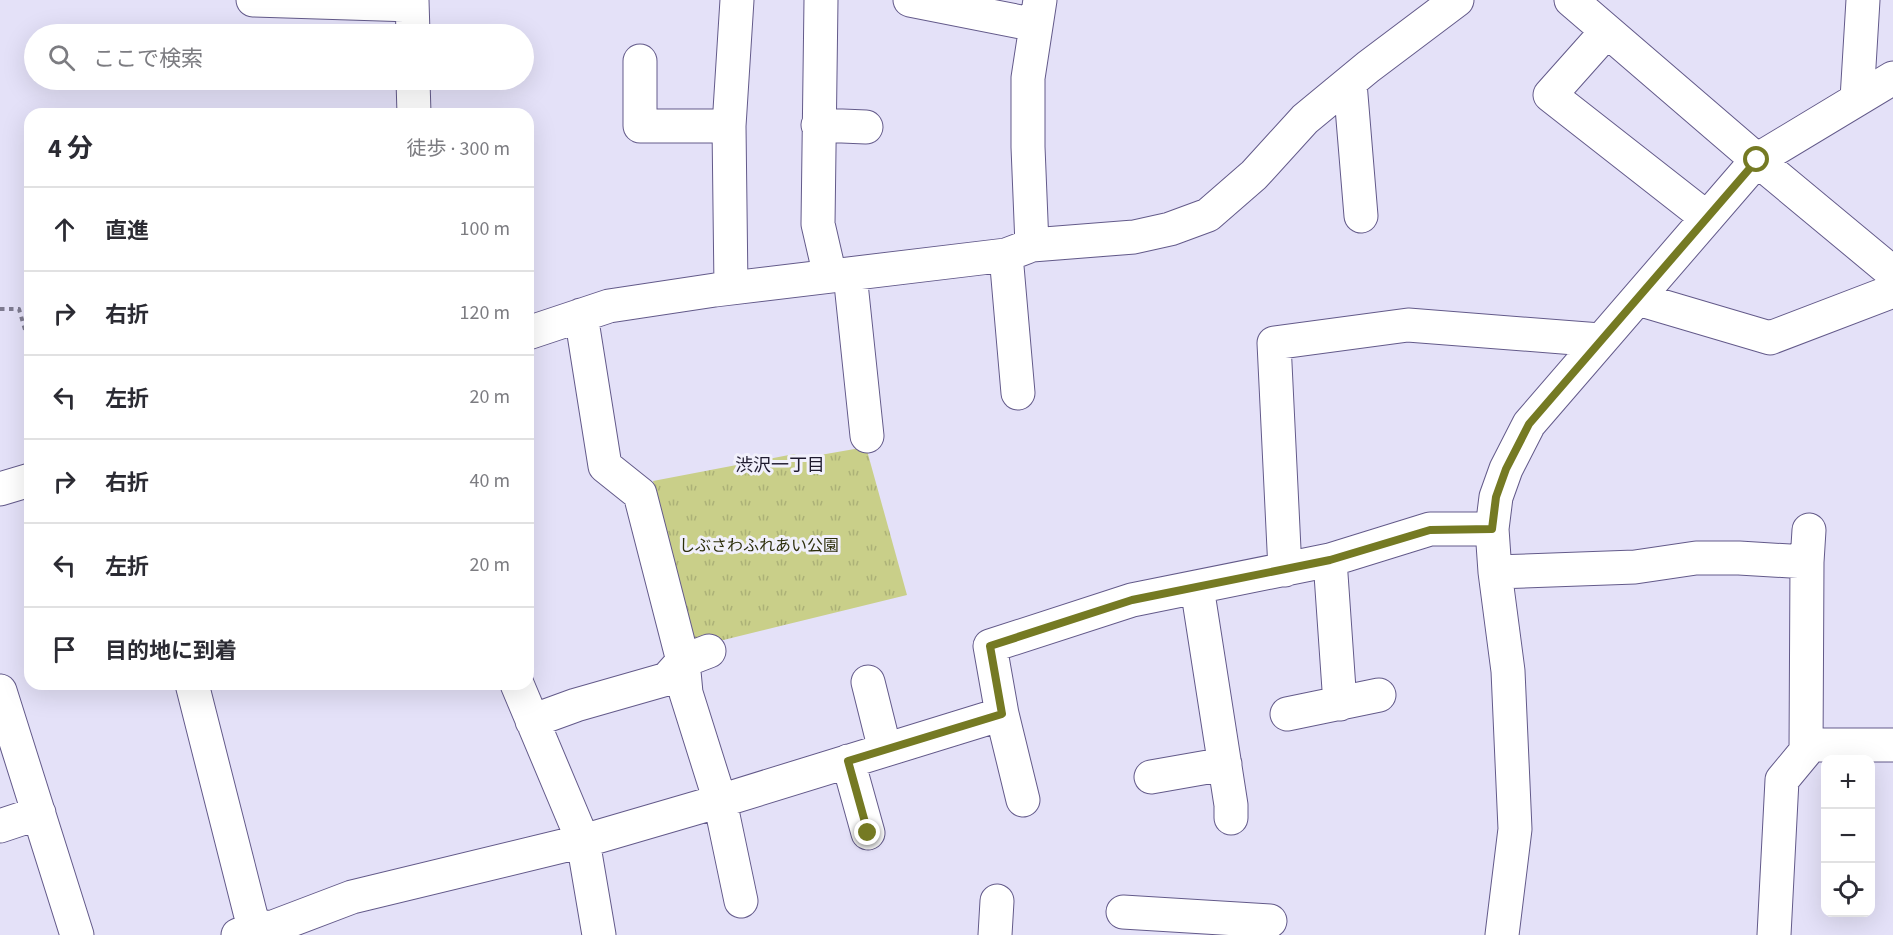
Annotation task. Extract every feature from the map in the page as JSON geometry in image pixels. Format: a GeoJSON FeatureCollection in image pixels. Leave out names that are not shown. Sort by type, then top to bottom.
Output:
{"type":"FeatureCollection","features":[{"type":"Feature","properties":{"kind":"street"},"geometry":{"type":"LineString","coordinates":[[253,0],[412,13]]}},
{"type":"Feature","properties":{"kind":"street"},"geometry":{"type":"LineString","coordinates":[[731,288],[729,126],[737,0]]}},
{"type":"Feature","properties":{"kind":"street"},"geometry":{"type":"LineString","coordinates":[[821,0],[818,224],[840,275],[867,436]]}},
{"type":"Feature","properties":{"kind":"street"},"geometry":{"type":"LineString","coordinates":[[910,0],[1038,12],[1029,78],[1028,147],[1019,250],[1018,393]]}},
{"type":"Feature","properties":{"kind":"street"},"geometry":{"type":"LineString","coordinates":[[534,331],[609,306],[1019,250],[1134,237],[1170,229],[1208,216],[1254,175],[1305,119],[1368,67],[1457,0]]}},
{"type":"Feature","properties":{"kind":"street"},"geometry":{"type":"LineString","coordinates":[[1857,99],[1863,0]]}},
{"type":"Feature","properties":{"kind":"street"},"geometry":{"type":"LineString","coordinates":[[1578,3],[1607,31],[1757,160],[1893,273]]}},
{"type":"Feature","properties":{"kind":"street"},"geometry":{"type":"LineString","coordinates":[[1607,31],[1550,95],[1707,218]]}},
{"type":"Feature","properties":{"kind":"street"},"geometry":{"type":"LineString","coordinates":[[640,61],[640,126],[729,126]]}},
{"type":"Feature","properties":{"kind":"street"},"geometry":{"type":"LineString","coordinates":[[1502,935],[1515,829],[1508,672],[1492,529],[1496,497],[1506,469],[1529,424],[1757,160],[1893,78]]}},
{"type":"Feature","properties":{"kind":"street"},"geometry":{"type":"LineString","coordinates":[[1350,83],[1361,216]]}},
{"type":"Feature","properties":{"kind":"street"},"geometry":{"type":"LineString","coordinates":[[413,90],[414,108]]}},
{"type":"Feature","properties":{"kind":"street"},"geometry":{"type":"LineString","coordinates":[[818,125],[866,127]]}},
{"type":"Feature","properties":{"kind":"street"},"geometry":{"type":"LineString","coordinates":[[1638,299],[1770,338],[1893,291]]}},
{"type":"Feature","properties":{"kind":"street"},"geometry":{"type":"LineString","coordinates":[[580,315],[605,466],[640,494],[644,553],[696,656],[686,693],[720,801],[741,901]]}},
{"type":"Feature","properties":{"kind":"street"},"geometry":{"type":"LineString","coordinates":[[1285,570],[1274,343],[1408,325],[1600,340]]}},
{"type":"Feature","properties":{"kind":"street"},"geometry":{"type":"LineString","coordinates":[[0,489],[24,482]]}},
{"type":"Feature","properties":{"kind":"street"},"geometry":{"type":"LineString","coordinates":[[1023,800],[1002,714],[990,646],[1132,600],[1330,560],[1430,530],[1492,529]]}},
{"type":"Feature","properties":{"kind":"street"},"geometry":{"type":"LineString","coordinates":[[1774,935],[1782,780],[1806,751],[1809,530]]}},
{"type":"Feature","properties":{"kind":"street"},"geometry":{"type":"LineString","coordinates":[[1495,572],[1635,567],[1696,558],[1807,562]]}},
{"type":"Feature","properties":{"kind":"street"},"geometry":{"type":"LineString","coordinates":[[1330,560],[1340,704]]}},
{"type":"Feature","properties":{"kind":"street"},"geometry":{"type":"LineString","coordinates":[[1197,587],[1225,764],[1231,818]]}},
{"type":"Feature","properties":{"kind":"street"},"geometry":{"type":"LineString","coordinates":[[532,721],[576,705],[667,679],[696,656]]}},
{"type":"Feature","properties":{"kind":"street"},"geometry":{"type":"LineString","coordinates":[[868,682],[885,750]]}},
{"type":"Feature","properties":{"kind":"street"},"geometry":{"type":"LineString","coordinates":[[194,690],[260,931],[351,897],[583,840],[720,801],[1002,714]]}},
{"type":"Feature","properties":{"kind":"street"},"geometry":{"type":"LineString","coordinates":[[519,690],[583,840],[599,935]]}},
{"type":"Feature","properties":{"kind":"street"},"geometry":{"type":"LineString","coordinates":[[1287,714],[1379,694]]}},
{"type":"Feature","properties":{"kind":"street"},"geometry":{"type":"LineString","coordinates":[[1,696],[77,935]]}},
{"type":"Feature","properties":{"kind":"street"},"geometry":{"type":"LineString","coordinates":[[1806,745],[1893,745]]}},
{"type":"Feature","properties":{"kind":"street"},"geometry":{"type":"LineString","coordinates":[[848,761],[868,833]]}},
{"type":"Feature","properties":{"kind":"street"},"geometry":{"type":"LineString","coordinates":[[1151,777],[1225,764]]}},
{"type":"Feature","properties":{"kind":"street"},"geometry":{"type":"LineString","coordinates":[[0,826],[39,813]]}},
{"type":"Feature","properties":{"kind":"street"},"geometry":{"type":"LineString","coordinates":[[995,935],[997,901]]}},
{"type":"Feature","properties":{"kind":"street"},"geometry":{"type":"LineString","coordinates":[[1123,912],[1155,924],[1270,921]]}},
{"type":"Feature","properties":{"kind":"path"},"geometry":{"type":"LineString","coordinates":[[0,309],[19,309],[24,326]]}},
{"type":"Feature","properties":{"kind":"green space","name":"しぶさわふれあい公園"},"geometry":{"type":"Polygon","coordinates":[[[866,447],[907,595],[699,646],[688,640],[653,481],[794,454],[803,458],[866,447]]]}},
{"type":"Feature","properties":{"kind":"district","name":"渋沢一丁目"},"geometry":{"type":"Point","coordinates":[780,465]}},
{"type":"Feature","properties":{"kind":"route"},"geometry":{"type":"LineString","coordinates":[[868,833],[848,761],[1002,714],[990,646],[1132,600],[1330,560],[1430,530],[1492,529],[1496,497],[1506,469],[1529,424],[1757,160]]}}]}
